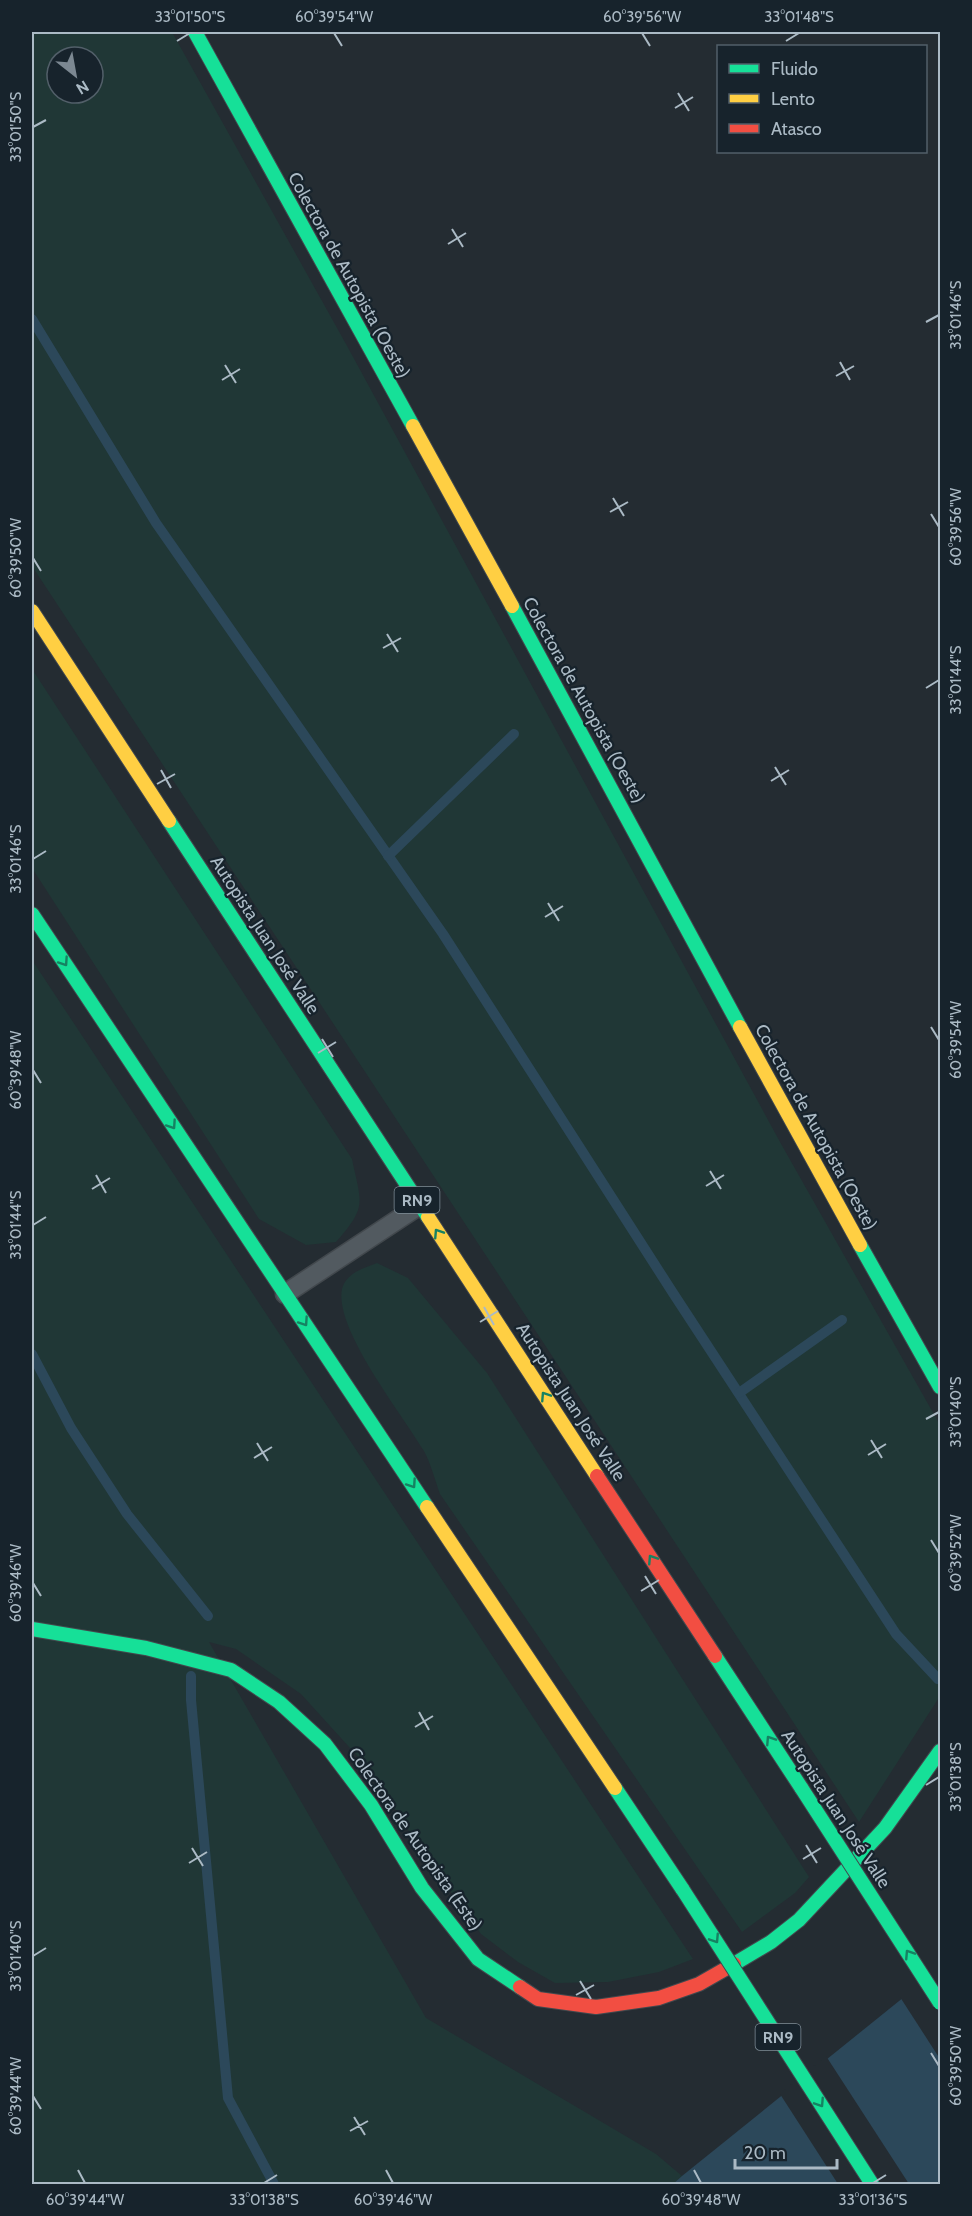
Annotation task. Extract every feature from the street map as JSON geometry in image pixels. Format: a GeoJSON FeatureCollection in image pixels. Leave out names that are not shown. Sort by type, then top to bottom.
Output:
{"type":"FeatureCollection","features":[{"type":"Feature","properties":{"kind":"main road","name":"Colectora de Autopista (Oeste)"},"geometry":{"type":"LineString","coordinates":[[195,32],[564,698],[788,1116],[940,1387]]}},
{"type":"Feature","properties":{"kind":"main road","name":"Autopista Juan José Valle"},"geometry":{"type":"LineString","coordinates":[[32,611],[940,2003]]}},
{"type":"Feature","properties":{"kind":"main road","name":"RN9"},"geometry":{"type":"LineString","coordinates":[[32,914],[683,1890],[872,2184]]}},
{"type":"Feature","properties":{"kind":"main road","name":"Colectora de Autopista (Este)"},"geometry":{"type":"LineString","coordinates":[[32,1629],[147,1648],[231,1670],[279,1702],[325,1744],[371,1805],[423,1888],[478,1959],[538,1999],[596,2007],[659,1998],[699,1984],[771,1942],[799,1920],[885,1828],[940,1750]]}},
{"type":"Feature","properties":{"kind":"lane"},"geometry":{"type":"LineString","coordinates":[[285,1294],[420,1205]]}},
{"type":"Feature","properties":{"kind":"green space"},"geometry":{"type":"Polygon","coordinates":[[[32,32],[172,32],[346,344],[780,1142],[940,1425],[940,1696],[859,1822],[32,566],[32,32]]]}},
{"type":"Feature","properties":{"kind":"green space"},"geometry":{"type":"Polygon","coordinates":[[[32,669],[352,1159],[358,1185],[359,1204],[353,1220],[336,1242],[306,1245],[259,1219],[32,868],[32,669]]]}},
{"type":"Feature","properties":{"kind":"green space"},"geometry":{"type":"Polygon","coordinates":[[[32,960],[693,1959],[659,1972],[608,1982],[555,1983],[518,1962],[481,1934],[423,1853],[370,1770],[301,1694],[236,1649],[209,1642],[426,2018],[656,2154],[682,2176],[673,2184],[32,2184],[32,960]]]}},
{"type":"Feature","properties":{"kind":"green space"},"geometry":{"type":"Polygon","coordinates":[[[377,1263],[408,1278],[487,1373],[809,1877],[795,1893],[742,1932],[440,1494],[424,1451],[372,1372],[348,1326],[342,1306],[342,1289],[351,1275],[377,1263]]]}},
{"type":"Feature","properties":{"kind":"water"},"geometry":{"type":"Polygon","coordinates":[[[940,1968],[940,2184],[673,2184],[682,2176],[940,1968]]]}},
{"type":"Feature","properties":{"kind":"pier"},"geometry":{"type":"Polygon","coordinates":[[[940,1965],[940,2059],[900,1997],[940,1965]]]}},
{"type":"Feature","properties":{"kind":"pier"},"geometry":{"type":"Polygon","coordinates":[[[826,2056],[909,2184],[838,2184],[780,2094],[826,2056]]]}},
{"type":"Feature","properties":{"kind":"waterway"},"geometry":{"type":"LineString","coordinates":[[32,319],[156,523],[443,934],[673,1293],[896,1634],[938,1679]]}},
{"type":"Feature","properties":{"kind":"waterway"},"geometry":{"type":"LineString","coordinates":[[388,856],[514,734]]}},
{"type":"Feature","properties":{"kind":"waterway"},"geometry":{"type":"LineString","coordinates":[[739,1393],[842,1320]]}},
{"type":"Feature","properties":{"kind":"waterway"},"geometry":{"type":"LineString","coordinates":[[32,1354],[71,1428],[127,1514],[208,1616]]}},
{"type":"Feature","properties":{"kind":"waterway"},"geometry":{"type":"LineString","coordinates":[[191,1676],[191,1700],[228,2098],[274,2184]]}},
{"type":"Feature","properties":{"kind":"traffic: fast"},"geometry":{"type":"LineString","coordinates":[[195,32],[413,426]]}},
{"type":"Feature","properties":{"kind":"traffic: fast"},"geometry":{"type":"LineString","coordinates":[[512,606],[740,1027]]}},
{"type":"Feature","properties":{"kind":"traffic: fast"},"geometry":{"type":"LineString","coordinates":[[169,821],[428,1217]]}},
{"type":"Feature","properties":{"kind":"traffic: fast"},"geometry":{"type":"LineString","coordinates":[[32,914],[427,1507]]}},
{"type":"Feature","properties":{"kind":"traffic: fast"},"geometry":{"type":"LineString","coordinates":[[860,1245],[940,1387]]}},
{"type":"Feature","properties":{"kind":"traffic: fast"},"geometry":{"type":"LineString","coordinates":[[32,1629],[146,1648],[231,1670],[279,1702],[325,1744],[371,1805],[422,1888],[478,1959],[520,1987]]}},
{"type":"Feature","properties":{"kind":"traffic: fast"},"geometry":{"type":"LineString","coordinates":[[715,1656],[802,1789]]}},
{"type":"Feature","properties":{"kind":"traffic: fast"},"geometry":{"type":"LineString","coordinates":[[734,1964],[771,1942],[799,1920],[885,1828],[940,1751]]}},
{"type":"Feature","properties":{"kind":"traffic: fast"},"geometry":{"type":"LineString","coordinates":[[615,1788],[683,1890]]}},
{"type":"Feature","properties":{"kind":"traffic: fast"},"geometry":{"type":"LineString","coordinates":[[802,1789],[940,2003]]}},
{"type":"Feature","properties":{"kind":"traffic: fast"},"geometry":{"type":"LineString","coordinates":[[683,1890],[872,2184]]}},
{"type":"Feature","properties":{"kind":"traffic: slow"},"geometry":{"type":"LineString","coordinates":[[413,426],[512,606]]}},
{"type":"Feature","properties":{"kind":"traffic: slow"},"geometry":{"type":"LineString","coordinates":[[32,611],[169,821]]}},
{"type":"Feature","properties":{"kind":"traffic: slow"},"geometry":{"type":"LineString","coordinates":[[740,1027],[860,1245]]}},
{"type":"Feature","properties":{"kind":"traffic: slow"},"geometry":{"type":"LineString","coordinates":[[428,1217],[597,1476]]}},
{"type":"Feature","properties":{"kind":"traffic: slow"},"geometry":{"type":"LineString","coordinates":[[427,1507],[615,1788]]}},
{"type":"Feature","properties":{"kind":"traffic: jam"},"geometry":{"type":"LineString","coordinates":[[597,1476],[715,1656]]}},
{"type":"Feature","properties":{"kind":"traffic: jam"},"geometry":{"type":"LineString","coordinates":[[520,1987],[538,1999],[596,2007],[659,1998],[699,1984],[734,1964]]}}]}
